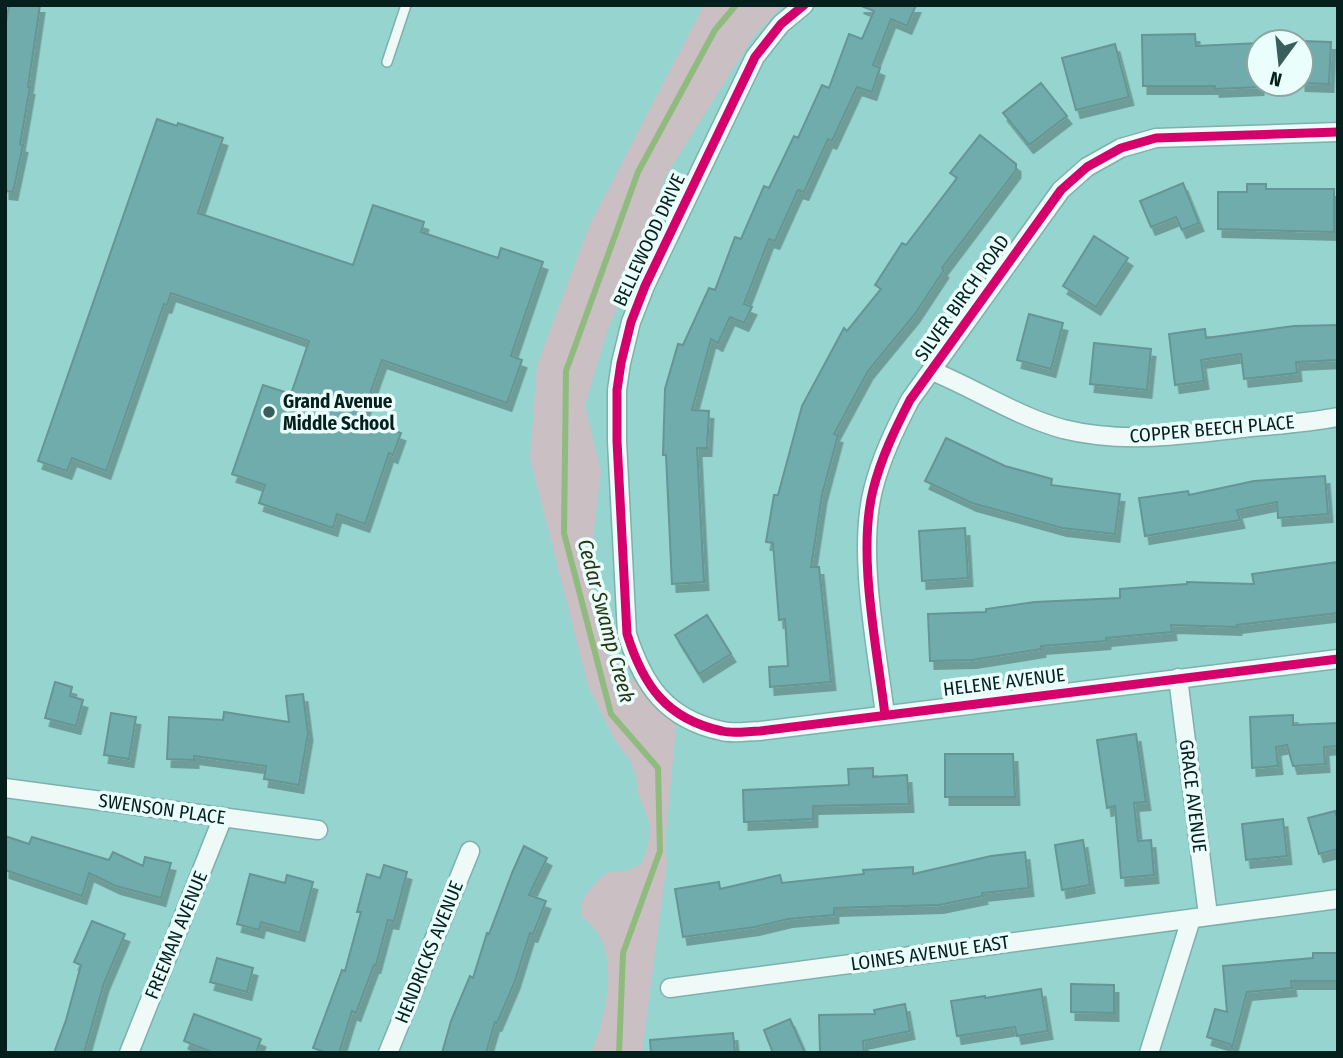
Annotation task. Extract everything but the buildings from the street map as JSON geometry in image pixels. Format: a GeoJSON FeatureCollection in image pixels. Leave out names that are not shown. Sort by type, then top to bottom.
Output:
{"type":"FeatureCollection","features":[{"type":"Feature","properties":{"kind":"street","name":"BELLEWOOD DRIVE"},"geometry":{"type":"LineString","coordinates":[[677,713],[658,697],[637,664],[628,634],[617,441],[617,390],[621,363],[631,322],[645,286],[755,57],[781,24],[804,5]]}},
{"type":"Feature","properties":{"kind":"street","name":"SILVER BIRCH ROAD"},"geometry":{"type":"LineString","coordinates":[[885,715],[868,568],[869,516],[873,490],[891,435],[910,400],[975,306],[1061,190],[1087,167],[1121,148],[1156,138],[1338,132]]}},
{"type":"Feature","properties":{"kind":"street","name":"COPPER BEECH PLACE"},"geometry":{"type":"LineString","coordinates":[[932,370],[1004,408],[1062,429],[1108,437],[1156,438],[1338,417]]}},
{"type":"Feature","properties":{"kind":"street","name":"HELENE AVENUE"},"geometry":{"type":"LineString","coordinates":[[677,713],[695,723],[724,732],[760,731],[1338,659]]}},
{"type":"Feature","properties":{"kind":"street","name":"GRACE AVENUE"},"geometry":{"type":"LineString","coordinates":[[1149,1053],[1199,917],[1178,678]]}},
{"type":"Feature","properties":{"kind":"street","name":"SWENSON PLACE"},"geometry":{"type":"LineString","coordinates":[[5,789],[318,830]]}},
{"type":"Feature","properties":{"kind":"street","name":"FREEMAN AVENUE"},"geometry":{"type":"LineString","coordinates":[[129,1053],[223,817]]}},
{"type":"Feature","properties":{"kind":"street","name":"HENDRICKS AVENUE"},"geometry":{"type":"LineString","coordinates":[[388,1053],[470,851]]}},
{"type":"Feature","properties":{"kind":"street","name":"LOINES AVENUE EAST"},"geometry":{"type":"LineString","coordinates":[[670,988],[1338,899]]}},
{"type":"Feature","properties":{"kind":"lane"},"geometry":{"type":"LineString","coordinates":[[387,62],[406,5]]}},
{"type":"Feature","properties":{"kind":"shaded area"},"geometry":{"type":"Polygon","coordinates":[[[704,5],[783,5],[754,36],[665,177],[639,258],[608,329],[585,405],[601,471],[592,548],[592,603],[607,643],[631,679],[677,719],[665,844],[667,863],[642,1053],[591,1053],[606,1000],[608,962],[595,929],[582,917],[582,904],[588,892],[608,872],[626,871],[641,864],[648,848],[650,824],[638,793],[631,762],[615,740],[588,686],[530,458],[537,366],[589,226],[704,5]]]}},
{"type":"Feature","properties":{"kind":"waterway","name":"Cedar Swamp Creek"},"geometry":{"type":"LineString","coordinates":[[619,1053],[623,953],[660,851],[658,768],[611,714],[564,533],[566,371],[638,172],[715,30],[736,5]]}},
{"type":"Feature","properties":{"kind":"cycle path"},"geometry":{"type":"LineString","coordinates":[[804,5],[781,24],[755,57],[645,286],[631,322],[621,363],[617,390],[617,441],[627,634],[649,684],[660,697],[686,718],[727,732],[741,732],[1338,659]]}},
{"type":"Feature","properties":{"kind":"cycle path"},"geometry":{"type":"LineString","coordinates":[[885,715],[870,601],[867,543],[873,490],[880,467],[910,400],[1061,190],[1087,167],[1121,148],[1156,138],[1338,132]]}},
{"type":"Feature","properties":{"kind":"place","name":"Grand Avenue Middle School"},"geometry":{"type":"Point","coordinates":[269,412]}}]}
